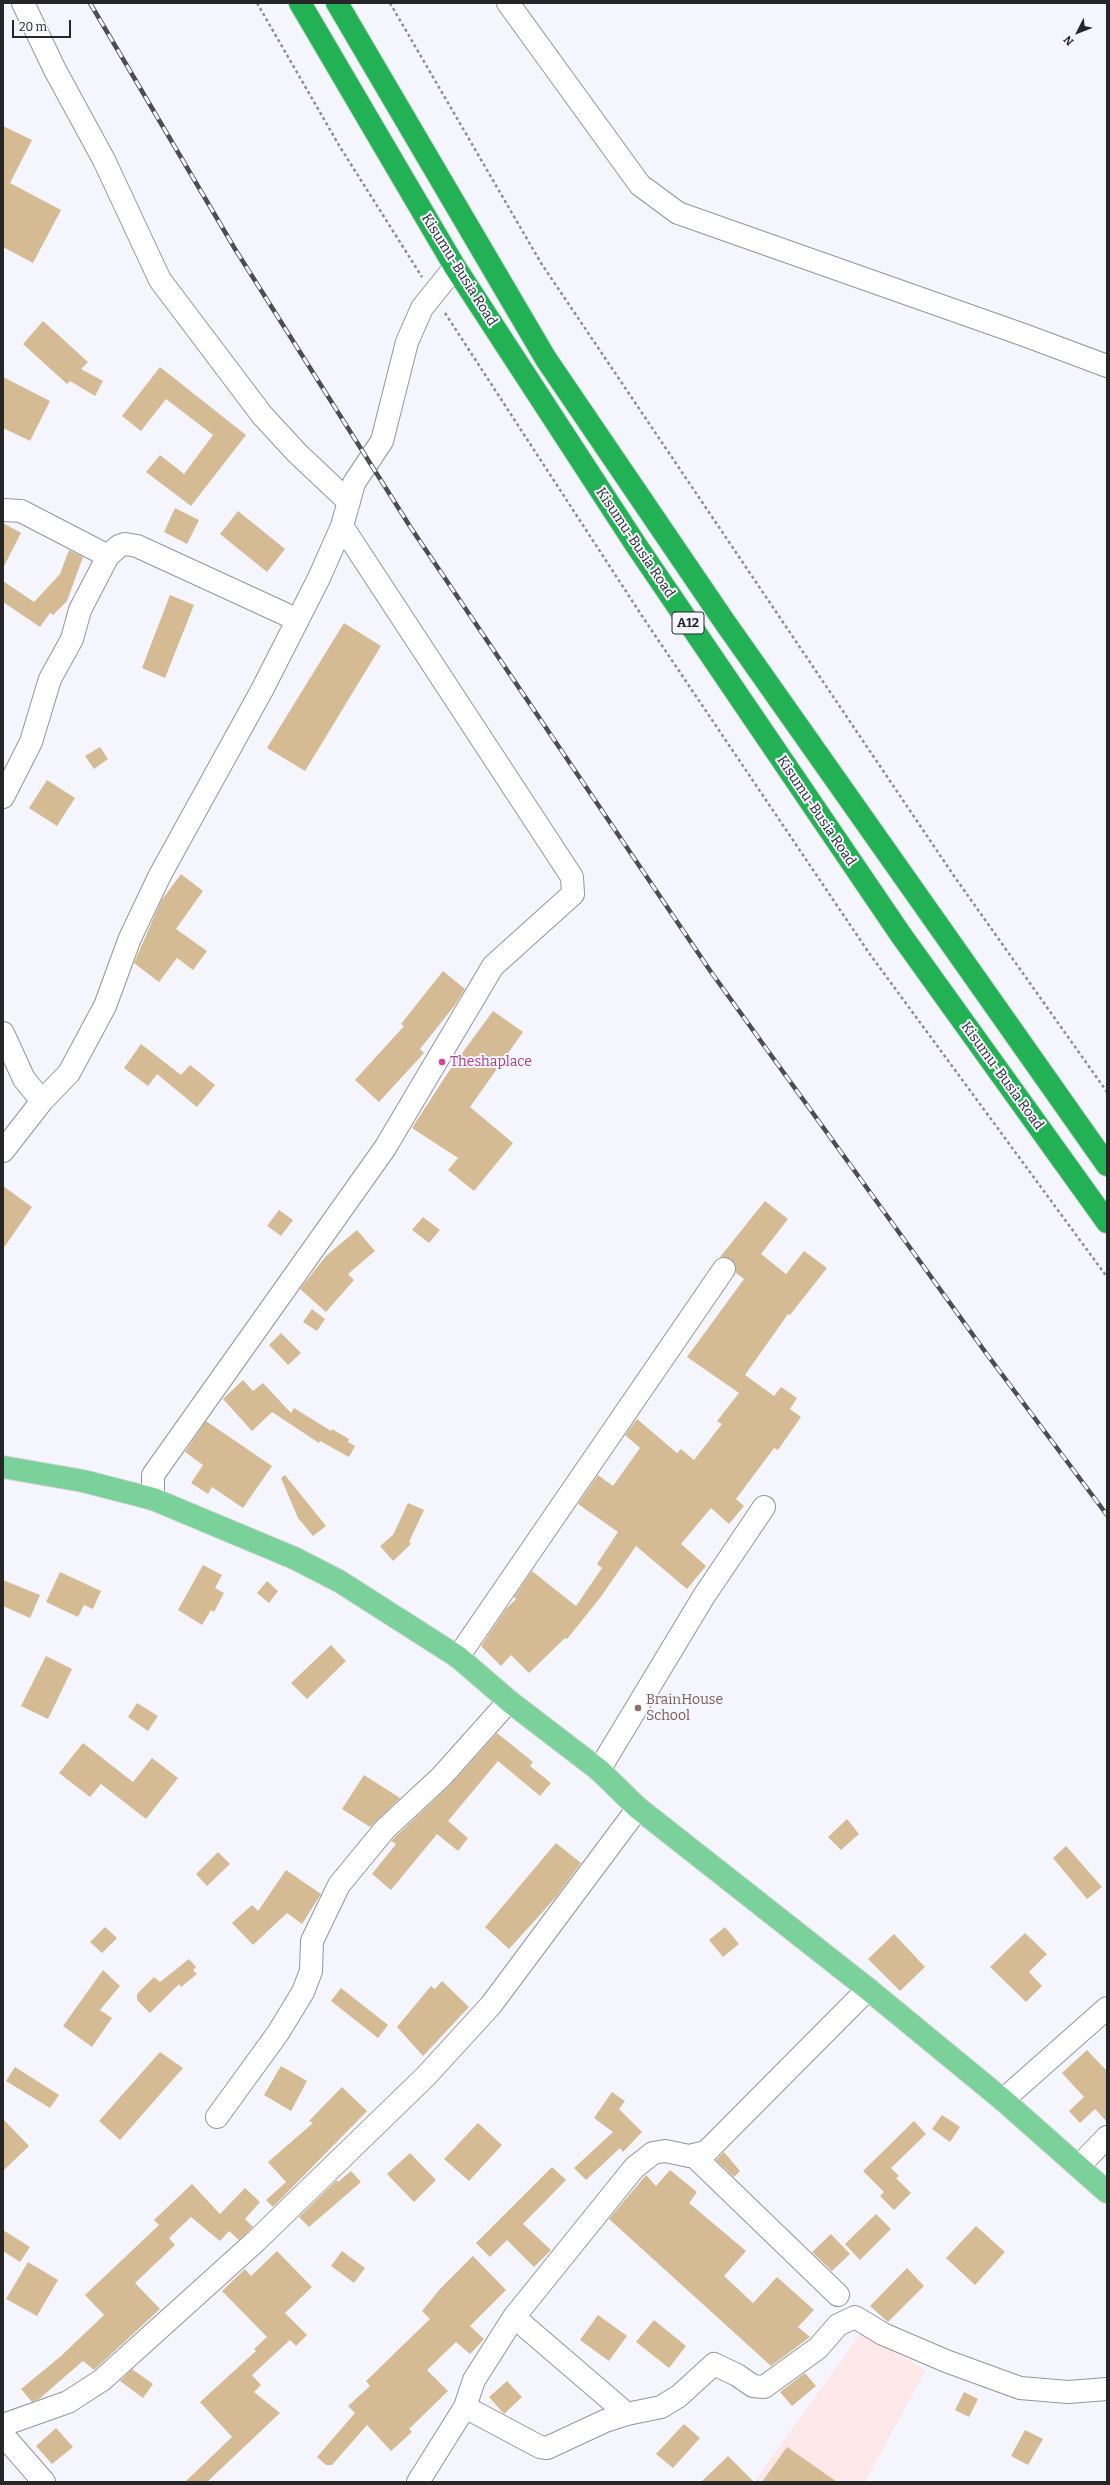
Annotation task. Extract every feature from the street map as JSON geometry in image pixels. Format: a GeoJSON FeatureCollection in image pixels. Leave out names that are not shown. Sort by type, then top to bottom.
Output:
{"type":"FeatureCollection","features":[{"type":"Feature","properties":{"kind":"highway","name":"Kisumu-Busia Road"},"geometry":{"type":"LineString","coordinates":[[300,3],[455,267],[636,545],[901,935],[1107,1222]]}},
{"type":"Feature","properties":{"kind":"highway","name":"Kisumu-Busia Road"},"geometry":{"type":"LineString","coordinates":[[337,3],[546,359],[724,621],[1107,1165]]}},
{"type":"Feature","properties":{"kind":"main road"},"geometry":{"type":"LineString","coordinates":[[3,1467],[83,1481],[153,1498],[294,1558],[339,1581],[458,1657],[510,1701],[599,1770],[638,1808],[868,1989],[1003,2100],[1107,2192]]}},
{"type":"Feature","properties":{"kind":"street"},"geometry":{"type":"LineString","coordinates":[[23,3],[55,70],[104,160],[160,280],[262,415],[297,453],[349,502]]}},
{"type":"Feature","properties":{"kind":"street"},"geometry":{"type":"LineString","coordinates":[[508,3],[640,185],[678,213],[1024,335],[1107,366]]}},
{"type":"Feature","properties":{"kind":"street"},"geometry":{"type":"LineString","coordinates":[[3,1151],[42,1102],[69,1073],[105,1006],[130,938],[160,875],[262,690],[298,620],[342,526],[354,483],[382,441],[407,342],[422,308],[432,293],[455,267]]}},
{"type":"Feature","properties":{"kind":"street"},"geometry":{"type":"LineString","coordinates":[[3,510],[21,511],[108,556]]}},
{"type":"Feature","properties":{"kind":"street"},"geometry":{"type":"LineString","coordinates":[[153,1498],[153,1475],[385,1148],[493,966],[573,894],[572,876],[342,526]]}},
{"type":"Feature","properties":{"kind":"street"},"geometry":{"type":"LineString","coordinates":[[3,797],[32,742],[50,679],[72,639],[80,610],[108,556],[119,546],[125,544],[137,546],[298,620]]}},
{"type":"Feature","properties":{"kind":"street"},"geometry":{"type":"LineString","coordinates":[[3,1033],[24,1079],[42,1102]]}},
{"type":"Feature","properties":{"kind":"street"},"geometry":{"type":"LineString","coordinates":[[458,1657],[724,1269]]}},
{"type":"Feature","properties":{"kind":"street"},"geometry":{"type":"LineString","coordinates":[[599,1770],[704,1596],[764,1507]]}},
{"type":"Feature","properties":{"kind":"street"},"geometry":{"type":"LineString","coordinates":[[217,2117],[278,2033],[303,1992],[312,1971],[312,1941],[339,1885],[385,1829],[441,1777],[510,1701]]}},
{"type":"Feature","properties":{"kind":"street"},"geometry":{"type":"LineString","coordinates":[[3,2425],[68,2402],[102,2380],[256,2241],[426,2076],[491,2005],[638,1808]]}},
{"type":"Feature","properties":{"kind":"street"},"geometry":{"type":"LineString","coordinates":[[418,2482],[465,2407],[474,2380],[514,2317],[634,2168],[653,2153],[665,2151],[693,2155],[706,2152],[868,1989]]}},
{"type":"Feature","properties":{"kind":"street"},"geometry":{"type":"LineString","coordinates":[[1003,2100],[1107,2008]]}},
{"type":"Feature","properties":{"kind":"street"},"geometry":{"type":"LineString","coordinates":[[1079,2166],[1107,2137]]}},
{"type":"Feature","properties":{"kind":"street"},"geometry":{"type":"LineString","coordinates":[[693,2155],[838,2296]]}},
{"type":"Feature","properties":{"kind":"street"},"geometry":{"type":"LineString","coordinates":[[514,2317],[627,2414]]}},
{"type":"Feature","properties":{"kind":"street"},"geometry":{"type":"LineString","coordinates":[[465,2407],[540,2447],[547,2448],[605,2421],[627,2414],[661,2407],[679,2396],[714,2364],[737,2375],[753,2386],[764,2387],[818,2348],[838,2325],[856,2317],[883,2334],[946,2361],[1020,2388],[1068,2392],[1107,2389]]}},
{"type":"Feature","properties":{"kind":"street"},"geometry":{"type":"LineString","coordinates":[[3,2435],[44,2482]]}},
{"type":"Feature","properties":{"kind":"path"},"geometry":{"type":"LineString","coordinates":[[257,3],[340,147],[432,293],[642,616],[869,953],[1107,1277]]}},
{"type":"Feature","properties":{"kind":"path"},"geometry":{"type":"LineString","coordinates":[[390,3],[541,263],[954,876],[1107,1092]]}},
{"type":"Feature","properties":{"kind":"shaded area"},"geometry":{"type":"Polygon","coordinates":[[[861,2333],[926,2370],[865,2482],[754,2482],[861,2333]]]}},
{"type":"Feature","properties":{"kind":"building"},"geometry":{"type":"Polygon","coordinates":[[[3,126],[32,140],[10,183],[61,210],[33,263],[3,247],[3,126]]]}},
{"type":"Feature","properties":{"kind":"building"},"geometry":{"type":"Polygon","coordinates":[[[43,321],[88,362],[81,369],[103,381],[95,396],[70,381],[67,384],[23,344],[43,321]]]}},
{"type":"Feature","properties":{"kind":"building"},"geometry":{"type":"Polygon","coordinates":[[[160,367],[246,435],[191,506],[146,472],[160,455],[184,474],[213,435],[166,399],[141,431],[122,416],[160,367]]]}},
{"type":"Feature","properties":{"kind":"building"},"geometry":{"type":"Polygon","coordinates":[[[3,377],[50,401],[30,441],[3,428],[3,377]]]}},
{"type":"Feature","properties":{"kind":"building"},"geometry":{"type":"Polygon","coordinates":[[[175,508],[199,520],[187,544],[164,532],[175,508]]]}},
{"type":"Feature","properties":{"kind":"building"},"geometry":{"type":"Polygon","coordinates":[[[238,511],[285,549],[267,572],[220,534],[238,511]]]}},
{"type":"Feature","properties":{"kind":"building"},"geometry":{"type":"Polygon","coordinates":[[[3,523],[21,533],[3,568],[3,523]]]}},
{"type":"Feature","properties":{"kind":"building"},"geometry":{"type":"Polygon","coordinates":[[[69,550],[83,557],[67,601],[53,615],[50,613],[40,627],[3,602],[3,581],[34,602],[60,574],[69,550]]]}},
{"type":"Feature","properties":{"kind":"building"},"geometry":{"type":"Polygon","coordinates":[[[170,595],[194,605],[165,678],[142,668],[170,595]]]}},
{"type":"Feature","properties":{"kind":"building"},"geometry":{"type":"Polygon","coordinates":[[[344,623],[381,646],[305,771],[267,748],[344,623]]]}},
{"type":"Feature","properties":{"kind":"building"},"geometry":{"type":"Polygon","coordinates":[[[100,747],[108,759],[94,769],[85,756],[100,747]]]}},
{"type":"Feature","properties":{"kind":"building"},"geometry":{"type":"Polygon","coordinates":[[[47,780],[75,798],[57,826],[29,808],[47,780]]]}},
{"type":"Feature","properties":{"kind":"building"},"geometry":{"type":"Polygon","coordinates":[[[181,874],[203,891],[176,929],[207,951],[193,970],[177,958],[159,982],[134,963],[161,901],[181,874]]]}},
{"type":"Feature","properties":{"kind":"building"},"geometry":{"type":"Polygon","coordinates":[[[443,971],[465,989],[455,1005],[420,1049],[424,1053],[379,1102],[355,1080],[404,1026],[401,1024],[443,971]]]}},
{"type":"Feature","properties":{"kind":"building"},"geometry":{"type":"Polygon","coordinates":[[[493,1011],[523,1032],[470,1107],[513,1143],[474,1191],[448,1170],[458,1158],[412,1128],[449,1071],[493,1011]]]}},
{"type":"Feature","properties":{"kind":"building"},"geometry":{"type":"Polygon","coordinates":[[[141,1044],[181,1075],[190,1065],[215,1085],[197,1107],[157,1074],[148,1086],[124,1068],[141,1044]]]}},
{"type":"Feature","properties":{"kind":"building"},"geometry":{"type":"Polygon","coordinates":[[[3,1186],[32,1207],[3,1249],[3,1186]]]}},
{"type":"Feature","properties":{"kind":"building"},"geometry":{"type":"Polygon","coordinates":[[[765,1201],[788,1219],[761,1254],[786,1274],[804,1251],[827,1268],[790,1315],[788,1314],[745,1375],[774,1396],[781,1387],[797,1398],[790,1409],[801,1417],[778,1450],[774,1448],[736,1499],[744,1506],[729,1524],[711,1508],[681,1544],[706,1566],[687,1589],[636,1546],[600,1598],[567,1639],[565,1638],[529,1673],[511,1655],[501,1666],[481,1646],[506,1609],[516,1599],[514,1597],[532,1571],[576,1606],[602,1568],[597,1564],[618,1532],[578,1504],[598,1475],[613,1486],[640,1448],[625,1435],[637,1419],[677,1453],[681,1449],[694,1460],[722,1424],[717,1421],[739,1393],[687,1357],[744,1279],[736,1273],[735,1264],[731,1259],[720,1257],[765,1201]]]}},
{"type":"Feature","properties":{"kind":"building"},"geometry":{"type":"Polygon","coordinates":[[[279,1210],[293,1220],[281,1236],[267,1226],[279,1210]]]}},
{"type":"Feature","properties":{"kind":"building"},"geometry":{"type":"Polygon","coordinates":[[[423,1217],[440,1230],[429,1243],[412,1230],[423,1217]]]}},
{"type":"Feature","properties":{"kind":"building"},"geometry":{"type":"Polygon","coordinates":[[[357,1230],[375,1251],[348,1274],[354,1280],[326,1312],[300,1289],[326,1256],[357,1230]]]}},
{"type":"Feature","properties":{"kind":"building"},"geometry":{"type":"Polygon","coordinates":[[[312,1309],[325,1319],[317,1331],[303,1322],[312,1309]]]}},
{"type":"Feature","properties":{"kind":"building"},"geometry":{"type":"Polygon","coordinates":[[[281,1333],[301,1353],[288,1365],[269,1345],[281,1333]]]}},
{"type":"Feature","properties":{"kind":"building"},"geometry":{"type":"Polygon","coordinates":[[[243,1380],[253,1391],[263,1383],[291,1413],[294,1408],[331,1431],[332,1429],[349,1439],[348,1442],[355,1446],[349,1457],[320,1441],[319,1443],[272,1412],[252,1431],[223,1399],[243,1380]]]}},
{"type":"Feature","properties":{"kind":"building"},"geometry":{"type":"Polygon","coordinates":[[[206,1421],[272,1466],[243,1508],[212,1487],[208,1494],[191,1483],[203,1465],[185,1452],[206,1421]]]}},
{"type":"Feature","properties":{"kind":"building"},"geometry":{"type":"Polygon","coordinates":[[[285,1475],[326,1526],[313,1536],[298,1518],[281,1478],[285,1475]]]}},
{"type":"Feature","properties":{"kind":"building"},"geometry":{"type":"Polygon","coordinates":[[[408,1503],[424,1510],[409,1542],[411,1544],[393,1561],[380,1546],[393,1535],[408,1503]]]}},
{"type":"Feature","properties":{"kind":"building"},"geometry":{"type":"Polygon","coordinates":[[[203,1565],[222,1575],[215,1588],[224,1593],[214,1612],[211,1610],[202,1625],[178,1610],[203,1565]]]}},
{"type":"Feature","properties":{"kind":"building"},"geometry":{"type":"Polygon","coordinates":[[[60,1572],[101,1591],[93,1609],[84,1605],[78,1617],[46,1602],[60,1572]]]}},
{"type":"Feature","properties":{"kind":"building"},"geometry":{"type":"Polygon","coordinates":[[[3,1580],[40,1595],[30,1618],[3,1606],[3,1580]]]}},
{"type":"Feature","properties":{"kind":"building"},"geometry":{"type":"Polygon","coordinates":[[[267,1581],[278,1591],[269,1603],[257,1593],[267,1581]]]}},
{"type":"Feature","properties":{"kind":"building"},"geometry":{"type":"Polygon","coordinates":[[[331,1645],[346,1661],[307,1699],[291,1683],[331,1645]]]}},
{"type":"Feature","properties":{"kind":"building"},"geometry":{"type":"Polygon","coordinates":[[[46,1656],[72,1669],[48,1719],[21,1706],[46,1656]]]}},
{"type":"Feature","properties":{"kind":"building"},"geometry":{"type":"Polygon","coordinates":[[[137,1703],[158,1716],[148,1731],[128,1717],[137,1703]]]}},
{"type":"Feature","properties":{"kind":"building"},"geometry":{"type":"Polygon","coordinates":[[[497,1733],[533,1762],[530,1766],[551,1783],[540,1796],[498,1761],[448,1821],[468,1838],[458,1851],[437,1834],[391,1890],[372,1874],[396,1844],[391,1841],[450,1785],[497,1733]]]}},
{"type":"Feature","properties":{"kind":"building"},"geometry":{"type":"Polygon","coordinates":[[[83,1743],[133,1782],[152,1758],[178,1778],[146,1819],[101,1784],[90,1797],[59,1773],[83,1743]]]}},
{"type":"Feature","properties":{"kind":"building"},"geometry":{"type":"Polygon","coordinates":[[[364,1775],[400,1798],[370,1827],[342,1809],[364,1775]]]}},
{"type":"Feature","properties":{"kind":"building"},"geometry":{"type":"Polygon","coordinates":[[[847,1819],[859,1834],[841,1850],[828,1837],[847,1819]]]}},
{"type":"Feature","properties":{"kind":"building"},"geometry":{"type":"Polygon","coordinates":[[[556,1843],[581,1863],[556,1897],[509,1949],[485,1927],[556,1843]]]}},
{"type":"Feature","properties":{"kind":"building"},"geometry":{"type":"Polygon","coordinates":[[[1066,1846],[1102,1887],[1087,1899],[1053,1858],[1066,1846]]]}},
{"type":"Feature","properties":{"kind":"building"},"geometry":{"type":"Polygon","coordinates":[[[218,1852],[230,1864],[207,1886],[196,1874],[218,1852]]]}},
{"type":"Feature","properties":{"kind":"building"},"geometry":{"type":"Polygon","coordinates":[[[286,1870],[321,1894],[302,1924],[287,1913],[253,1945],[232,1923],[252,1905],[258,1911],[286,1870]]]}},
{"type":"Feature","properties":{"kind":"building"},"geometry":{"type":"Polygon","coordinates":[[[105,1927],[117,1938],[102,1953],[90,1942],[105,1927]]]}},
{"type":"Feature","properties":{"kind":"building"},"geometry":{"type":"Polygon","coordinates":[[[725,1927],[739,1944],[723,1957],[709,1940],[725,1927]]]}},
{"type":"Feature","properties":{"kind":"building"},"geometry":{"type":"Polygon","coordinates":[[[1025,1933],[1047,1954],[1029,1972],[1042,1986],[1026,2002],[990,1967],[1025,1933]]]}},
{"type":"Feature","properties":{"kind":"building"},"geometry":{"type":"Polygon","coordinates":[[[894,1934],[925,1967],[900,1991],[868,1959],[894,1934]]]}},
{"type":"Feature","properties":{"kind":"building"},"geometry":{"type":"Polygon","coordinates":[[[189,1959],[196,1967],[193,1970],[197,1974],[181,1987],[179,1984],[150,2013],[137,2000],[137,1994],[154,1977],[160,1982],[189,1959]]]}},
{"type":"Feature","properties":{"kind":"building"},"geometry":{"type":"Polygon","coordinates":[[[103,1970],[120,1986],[100,2010],[112,2018],[92,2047],[63,2026],[103,1970]]]}},
{"type":"Feature","properties":{"kind":"building"},"geometry":{"type":"Polygon","coordinates":[[[442,1981],[469,2007],[423,2056],[397,2027],[431,1986],[435,1989],[442,1981]]]}},
{"type":"Feature","properties":{"kind":"building"},"geometry":{"type":"Polygon","coordinates":[[[341,1988],[388,2025],[378,2038],[331,2001],[341,1988]]]}},
{"type":"Feature","properties":{"kind":"building"},"geometry":{"type":"Polygon","coordinates":[[[1087,2050],[1107,2071],[1107,2122],[1095,2109],[1080,2123],[1069,2111],[1084,2097],[1062,2073],[1087,2050]]]}},
{"type":"Feature","properties":{"kind":"building"},"geometry":{"type":"Polygon","coordinates":[[[160,2052],[183,2068],[120,2140],[99,2121],[160,2052]]]}},
{"type":"Feature","properties":{"kind":"building"},"geometry":{"type":"Polygon","coordinates":[[[281,2066],[307,2081],[291,2111],[264,2095],[281,2066]]]}},
{"type":"Feature","properties":{"kind":"building"},"geometry":{"type":"Polygon","coordinates":[[[15,2067],[59,2095],[50,2108],[6,2081],[15,2067]]]}},
{"type":"Feature","properties":{"kind":"building"},"geometry":{"type":"Polygon","coordinates":[[[342,2087],[367,2111],[273,2207],[266,2200],[286,2182],[268,2162],[313,2123],[309,2121],[342,2087]]]}},
{"type":"Feature","properties":{"kind":"building"},"geometry":{"type":"Polygon","coordinates":[[[612,2092],[625,2101],[619,2109],[642,2132],[623,2152],[620,2148],[586,2180],[574,2168],[613,2132],[594,2118],[612,2092]]]}},
{"type":"Feature","properties":{"kind":"building"},"geometry":{"type":"Polygon","coordinates":[[[942,2115],[960,2127],[950,2142],[932,2129],[942,2115]]]}},
{"type":"Feature","properties":{"kind":"building"},"geometry":{"type":"Polygon","coordinates":[[[3,2119],[29,2146],[3,2171],[3,2119]]]}},
{"type":"Feature","properties":{"kind":"building"},"geometry":{"type":"Polygon","coordinates":[[[914,2121],[926,2134],[891,2168],[899,2176],[896,2178],[911,2193],[894,2210],[880,2196],[884,2192],[863,2171],[914,2121]]]}},
{"type":"Feature","properties":{"kind":"building"},"geometry":{"type":"Polygon","coordinates":[[[478,2123],[502,2145],[469,2181],[444,2159],[478,2123]]]}},
{"type":"Feature","properties":{"kind":"building"},"geometry":{"type":"Polygon","coordinates":[[[724,2152],[740,2171],[734,2177],[716,2160],[724,2152]]]}},
{"type":"Feature","properties":{"kind":"building"},"geometry":{"type":"Polygon","coordinates":[[[410,2153],[436,2180],[414,2202],[387,2174],[410,2153]]]}},
{"type":"Feature","properties":{"kind":"building"},"geometry":{"type":"Polygon","coordinates":[[[552,2167],[566,2180],[523,2224],[551,2250],[534,2267],[507,2240],[490,2257],[476,2243],[552,2167]]]}},
{"type":"Feature","properties":{"kind":"building"},"geometry":{"type":"Polygon","coordinates":[[[670,2170],[697,2192],[689,2203],[746,2251],[724,2276],[753,2303],[777,2277],[814,2310],[798,2327],[810,2337],[771,2366],[609,2219],[646,2175],[656,2186],[670,2170]]]}},
{"type":"Feature","properties":{"kind":"building"},"geometry":{"type":"Polygon","coordinates":[[[351,2171],[361,2182],[309,2227],[299,2217],[337,2180],[338,2182],[351,2171]]]}},
{"type":"Feature","properties":{"kind":"building"},"geometry":{"type":"Polygon","coordinates":[[[192,2184],[220,2214],[245,2188],[260,2202],[245,2219],[253,2227],[239,2240],[229,2231],[220,2241],[191,2217],[169,2238],[175,2245],[135,2283],[160,2309],[94,2370],[83,2361],[39,2399],[32,2402],[21,2389],[61,2356],[104,2315],[85,2295],[159,2225],[154,2220],[192,2184]]]}},
{"type":"Feature","properties":{"kind":"building"},"geometry":{"type":"Polygon","coordinates":[[[876,2214],[891,2229],[860,2260],[845,2244],[876,2214]]]}},
{"type":"Feature","properties":{"kind":"building"},"geometry":{"type":"Polygon","coordinates":[[[976,2226],[1005,2252],[975,2285],[946,2258],[976,2226]]]}},
{"type":"Feature","properties":{"kind":"building"},"geometry":{"type":"Polygon","coordinates":[[[3,2230],[30,2247],[20,2262],[3,2251],[3,2230]]]}},
{"type":"Feature","properties":{"kind":"building"},"geometry":{"type":"Polygon","coordinates":[[[831,2234],[850,2254],[832,2271],[812,2252],[831,2234]]]}},
{"type":"Feature","properties":{"kind":"building"},"geometry":{"type":"Polygon","coordinates":[[[277,2251],[312,2287],[285,2313],[307,2335],[296,2346],[290,2340],[252,2375],[261,2385],[254,2392],[280,2413],[207,2482],[185,2482],[232,2437],[200,2402],[256,2351],[254,2349],[267,2337],[222,2291],[245,2269],[251,2276],[277,2251]]]}},
{"type":"Feature","properties":{"kind":"building"},"geometry":{"type":"Polygon","coordinates":[[[342,2251],[365,2268],[354,2283],[331,2266],[342,2251]]]}},
{"type":"Feature","properties":{"kind":"building"},"geometry":{"type":"Polygon","coordinates":[[[473,2256],[506,2290],[470,2326],[484,2339],[470,2354],[456,2342],[427,2370],[448,2391],[409,2429],[412,2432],[391,2451],[367,2425],[332,2465],[326,2465],[317,2457],[355,2413],[348,2406],[370,2386],[366,2381],[430,2319],[422,2311],[440,2289],[473,2256]]]}},
{"type":"Feature","properties":{"kind":"building"},"geometry":{"type":"Polygon","coordinates":[[[28,2262],[58,2280],[37,2316],[6,2299],[28,2262]]]}},
{"type":"Feature","properties":{"kind":"building"},"geometry":{"type":"Polygon","coordinates":[[[907,2268],[924,2286],[888,2322],[870,2306],[907,2268]]]}},
{"type":"Feature","properties":{"kind":"building"},"geometry":{"type":"Polygon","coordinates":[[[598,2315],[627,2336],[609,2361],[580,2340],[598,2315]]]}},
{"type":"Feature","properties":{"kind":"building"},"geometry":{"type":"Polygon","coordinates":[[[654,2320],[686,2346],[669,2368],[636,2342],[654,2320]]]}},
{"type":"Feature","properties":{"kind":"building"},"geometry":{"type":"Polygon","coordinates":[[[132,2369],[153,2384],[143,2398],[120,2381],[132,2369]]]}},
{"type":"Feature","properties":{"kind":"building"},"geometry":{"type":"Polygon","coordinates":[[[805,2373],[816,2386],[792,2406],[780,2392],[805,2373]]]}},
{"type":"Feature","properties":{"kind":"building"},"geometry":{"type":"Polygon","coordinates":[[[507,2381],[522,2397],[504,2414],[489,2397],[507,2381]]]}},
{"type":"Feature","properties":{"kind":"building"},"geometry":{"type":"Polygon","coordinates":[[[964,2392],[978,2399],[969,2417],[955,2410],[964,2392]]]}},
{"type":"Feature","properties":{"kind":"building"},"geometry":{"type":"Polygon","coordinates":[[[684,2424],[700,2438],[673,2468],[656,2454],[684,2424]]]}},
{"type":"Feature","properties":{"kind":"building"},"geometry":{"type":"Polygon","coordinates":[[[56,2428],[73,2447],[52,2464],[36,2446],[56,2428]]]}},
{"type":"Feature","properties":{"kind":"building"},"geometry":{"type":"Polygon","coordinates":[[[1025,2430],[1043,2439],[1028,2465],[1011,2456],[1025,2430]]]}},
{"type":"Feature","properties":{"kind":"building"},"geometry":{"type":"Polygon","coordinates":[[[787,2447],[837,2482],[762,2482],[787,2447]]]}},
{"type":"Feature","properties":{"kind":"building"},"geometry":{"type":"Polygon","coordinates":[[[728,2456],[754,2482],[701,2482],[728,2456]]]}},
{"type":"Feature","properties":{"kind":"railway"},"geometry":{"type":"LineString","coordinates":[[90,3],[235,249],[411,528],[711,972],[986,1353],[1107,1515]]}},
{"type":"Feature","properties":{"kind":"place","name":"Theshaplace"},"geometry":{"type":"Point","coordinates":[442,1062]}},
{"type":"Feature","properties":{"kind":"place","name":"BrainHouse School"},"geometry":{"type":"Point","coordinates":[638,1708]}}]}
